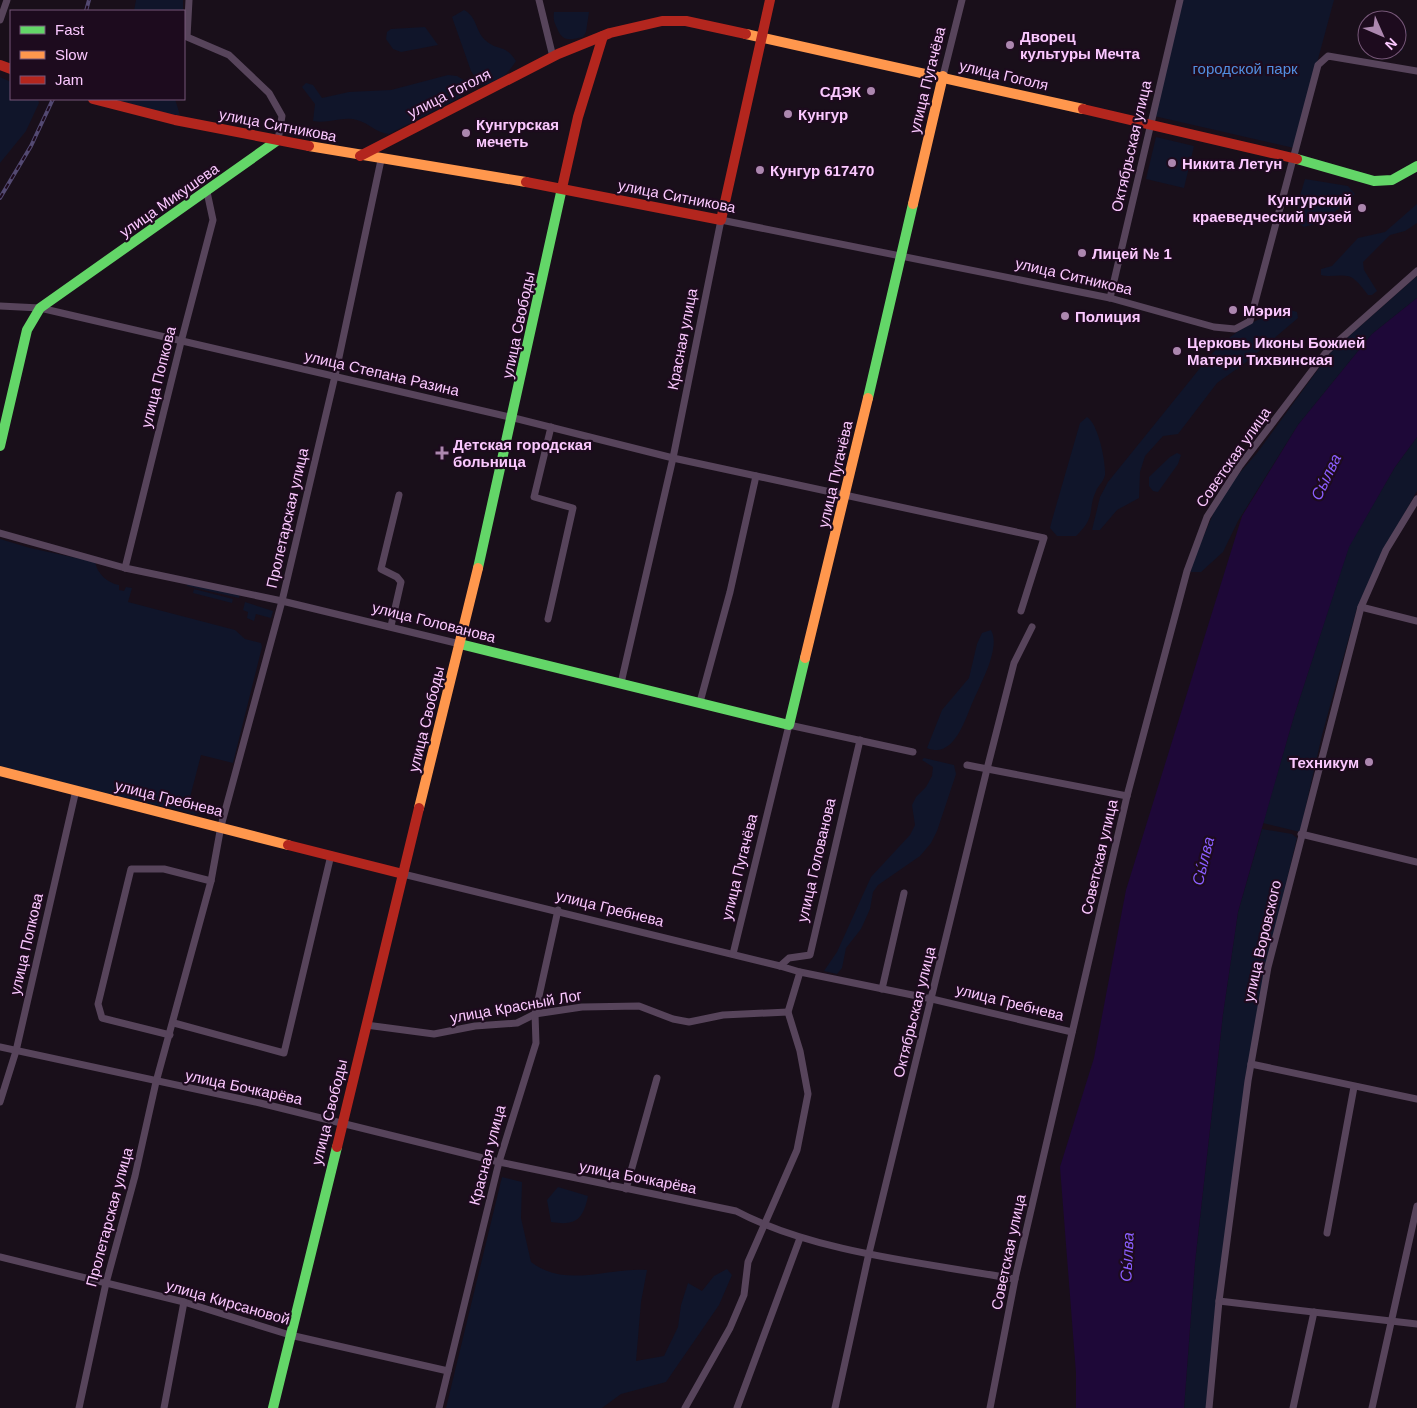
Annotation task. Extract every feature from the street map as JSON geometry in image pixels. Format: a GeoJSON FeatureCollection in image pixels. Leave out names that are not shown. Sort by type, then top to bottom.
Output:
{"type":"FeatureCollection","features":[{"type":"Feature","properties":{"kind":"street"},"geometry":{"type":"LineString","coordinates":[[0,20],[7,0]]}},
{"type":"Feature","properties":{"kind":"street"},"geometry":{"type":"LineString","coordinates":[[189,0],[187,37],[229,55],[269,93],[282,116],[278,140]]}},
{"type":"Feature","properties":{"kind":"street"},"geometry":{"type":"LineString","coordinates":[[539,0],[553,57]]}},
{"type":"Feature","properties":{"kind":"street","name":"Красная улица"},"geometry":{"type":"LineString","coordinates":[[621,683],[673,458],[721,220],[770,0]]}},
{"type":"Feature","properties":{"kind":"street","name":"улица Пугачёва"},"geometry":{"type":"LineString","coordinates":[[733,954],[845,496],[900,254],[962,0]]}},
{"type":"Feature","properties":{"kind":"street","name":"Октябрьская улица"},"geometry":{"type":"LineString","coordinates":[[1110,298],[1180,0]]}},
{"type":"Feature","properties":{"kind":"street","name":"улица Гоголя"},"geometry":{"type":"LineString","coordinates":[[360,156],[553,57],[603,36],[667,20],[686,21],[943,76],[1293,158],[1374,181],[1392,180],[1417,166]]}},
{"type":"Feature","properties":{"kind":"street","name":"улица Свободы"},"geometry":{"type":"LineString","coordinates":[[273,1408],[514,418],[578,117],[603,36]]}},
{"type":"Feature","properties":{"kind":"street"},"geometry":{"type":"LineString","coordinates":[[1293,158],[1318,65],[1328,56],[1417,71]]}},
{"type":"Feature","properties":{"kind":"street","name":"улица Ситникова"},"geometry":{"type":"LineString","coordinates":[[97,100],[175,120],[360,156],[562,188],[900,254],[1110,298],[1214,327],[1235,330],[1250,321],[1293,158]]}},
{"type":"Feature","properties":{"kind":"street","name":"улица Микушева"},"geometry":{"type":"LineString","coordinates":[[0,446],[27,330],[40,308],[207,192],[278,140]]}},
{"type":"Feature","properties":{"kind":"street","name":"Пролетарская улица"},"geometry":{"type":"LineString","coordinates":[[79,1408],[106,1283],[135,1176],[156,1082],[212,881],[221,826],[282,601],[335,376],[381,160]]}},
{"type":"Feature","properties":{"kind":"street","name":"улица Попкова"},"geometry":{"type":"LineString","coordinates":[[125,568],[213,220],[207,192]]}},
{"type":"Feature","properties":{"kind":"street","name":"Советская улица"},"geometry":{"type":"LineString","coordinates":[[990,1408],[1015,1279],[1127,796],[1187,571],[1207,517],[1239,467],[1326,351],[1417,271]]}},
{"type":"Feature","properties":{"kind":"street","name":"улица Степана Разина"},"geometry":{"type":"LineString","coordinates":[[0,306],[40,308],[514,418],[673,458],[1044,538],[1021,610]]}},
{"type":"Feature","properties":{"kind":"street"},"geometry":{"type":"LineString","coordinates":[[548,619],[573,508],[534,497],[551,427]]}},
{"type":"Feature","properties":{"kind":"street"},"geometry":{"type":"LineString","coordinates":[[700,702],[730,592],[756,476]]}},
{"type":"Feature","properties":{"kind":"street"},"geometry":{"type":"LineString","coordinates":[[391,626],[402,582],[397,577],[381,569],[400,495]]}},
{"type":"Feature","properties":{"kind":"street","name":"улица Воровского"},"geometry":{"type":"LineString","coordinates":[[1209,1408],[1219,1301],[1251,1064],[1268,967],[1361,607],[1386,550],[1417,499]]}},
{"type":"Feature","properties":{"kind":"street","name":"улица Голованова"},"geometry":{"type":"LineString","coordinates":[[0,533],[125,568],[391,626],[789,725],[913,752]]}},
{"type":"Feature","properties":{"kind":"street"},"geometry":{"type":"LineString","coordinates":[[1361,607],[1417,621]]}},
{"type":"Feature","properties":{"kind":"street","name":"Октябрьская улица"},"geometry":{"type":"LineString","coordinates":[[835,1408],[869,1253],[987,769],[1014,663],[1032,627]]}},
{"type":"Feature","properties":{"kind":"street","name":"улица Голованова"},"geometry":{"type":"LineString","coordinates":[[780,966],[789,958],[810,955],[860,740]]}},
{"type":"Feature","properties":{"kind":"street"},"geometry":{"type":"LineString","coordinates":[[967,765],[1127,796]]}},
{"type":"Feature","properties":{"kind":"street","name":"улица Гребнева"},"geometry":{"type":"LineString","coordinates":[[0,770],[403,874],[558,910],[800,972],[932,999],[1072,1032]]}},
{"type":"Feature","properties":{"kind":"street","name":"улица Попкова"},"geometry":{"type":"LineString","coordinates":[[0,1102],[16,1051],[76,790]]}},
{"type":"Feature","properties":{"kind":"street"},"geometry":{"type":"LineString","coordinates":[[1301,834],[1417,862]]}},
{"type":"Feature","properties":{"kind":"street"},"geometry":{"type":"LineString","coordinates":[[174,1022],[284,1053],[331,855]]}},
{"type":"Feature","properties":{"kind":"street"},"geometry":{"type":"LineString","coordinates":[[170,1035],[102,1018],[98,1004],[131,869],[164,869],[212,881]]}},
{"type":"Feature","properties":{"kind":"street"},"geometry":{"type":"LineString","coordinates":[[882,989],[904,893]]}},
{"type":"Feature","properties":{"kind":"street","name":"Красная улица"},"geometry":{"type":"LineString","coordinates":[[439,1408],[499,1162],[536,1043],[536,1014],[558,910]]}},
{"type":"Feature","properties":{"kind":"street"},"geometry":{"type":"LineString","coordinates":[[685,1408],[730,1328],[744,1295],[748,1262],[797,1150],[808,1094],[800,1051],[788,1012],[800,972]]}},
{"type":"Feature","properties":{"kind":"street","name":"улица Красный Лог"},"geometry":{"type":"LineString","coordinates":[[366,1025],[434,1034],[475,1026],[517,1023],[536,1014],[582,1007],[639,1006],[673,1019],[689,1022],[723,1015],[788,1012]]}},
{"type":"Feature","properties":{"kind":"street","name":"улица Бочкарёва"},"geometry":{"type":"LineString","coordinates":[[0,1047],[260,1103],[499,1162],[626,1190],[736,1211],[765,1226],[800,1238],[869,1253],[1015,1279]]}},
{"type":"Feature","properties":{"kind":"street"},"geometry":{"type":"LineString","coordinates":[[1251,1064],[1417,1099]]}},
{"type":"Feature","properties":{"kind":"street"},"geometry":{"type":"LineString","coordinates":[[626,1190],[657,1078]]}},
{"type":"Feature","properties":{"kind":"street"},"geometry":{"type":"LineString","coordinates":[[1327,1233],[1354,1087]]}},
{"type":"Feature","properties":{"kind":"street"},"geometry":{"type":"LineString","coordinates":[[1372,1408],[1417,1206]]}},
{"type":"Feature","properties":{"kind":"street"},"geometry":{"type":"LineString","coordinates":[[737,1408],[800,1238]]}},
{"type":"Feature","properties":{"kind":"street","name":"улица Кирсановой"},"geometry":{"type":"LineString","coordinates":[[0,1258],[184,1302],[290,1335],[448,1372]]}},
{"type":"Feature","properties":{"kind":"street"},"geometry":{"type":"LineString","coordinates":[[1219,1301],[1391,1319],[1417,1324]]}},
{"type":"Feature","properties":{"kind":"street"},"geometry":{"type":"LineString","coordinates":[[164,1408],[184,1302]]}},
{"type":"Feature","properties":{"kind":"street"},"geometry":{"type":"LineString","coordinates":[[1293,1408],[1314,1312]]}},
{"type":"Feature","properties":{"kind":"green space"},"geometry":{"type":"Polygon","coordinates":[[[136,0],[183,0],[183,10],[134,10],[136,0]]]}},
{"type":"Feature","properties":{"kind":"green space","name":"городской парк"},"geometry":{"type":"Polygon","coordinates":[[[1182,0],[1334,0],[1294,148],[1154,116],[1182,0]]]}},
{"type":"Feature","properties":{"kind":"green space"},"geometry":{"type":"Polygon","coordinates":[[[464,10],[474,20],[484,39],[508,52],[516,61],[505,75],[492,83],[480,85],[471,71],[452,17],[464,10]]]}},
{"type":"Feature","properties":{"kind":"green space"},"geometry":{"type":"Polygon","coordinates":[[[554,12],[589,12],[586,32],[583,37],[567,39],[561,36],[554,22],[554,12]]]}},
{"type":"Feature","properties":{"kind":"green space"},"geometry":{"type":"Polygon","coordinates":[[[425,27],[438,45],[401,52],[393,49],[386,39],[387,32],[391,29],[425,27]]]}},
{"type":"Feature","properties":{"kind":"green space"},"geometry":{"type":"Polygon","coordinates":[[[448,75],[457,76],[465,81],[466,88],[461,97],[389,134],[380,132],[361,121],[352,119],[324,122],[313,121],[315,104],[302,87],[306,83],[313,85],[322,98],[349,92],[391,90],[448,75]]]}},
{"type":"Feature","properties":{"kind":"green space"},"geometry":{"type":"Polygon","coordinates":[[[0,77],[10,82],[10,100],[38,100],[39,103],[26,131],[0,163],[0,77]]]}},
{"type":"Feature","properties":{"kind":"green space"},"geometry":{"type":"Polygon","coordinates":[[[94,100],[175,100],[180,115],[94,100]]]}},
{"type":"Feature","properties":{"kind":"green space"},"geometry":{"type":"Polygon","coordinates":[[[1156,137],[1194,146],[1184,188],[1146,179],[1156,137]]]}},
{"type":"Feature","properties":{"kind":"green space"},"geometry":{"type":"Polygon","coordinates":[[[1305,179],[1348,186],[1355,194],[1323,222],[1304,227],[1298,223],[1298,203],[1305,179]]]}},
{"type":"Feature","properties":{"kind":"green space"},"geometry":{"type":"Polygon","coordinates":[[[1417,204],[1417,223],[1405,231],[1390,235],[1363,262],[1364,270],[1377,291],[1372,295],[1368,295],[1359,283],[1348,276],[1321,275],[1321,269],[1332,266],[1358,238],[1385,232],[1417,204]]]}},
{"type":"Feature","properties":{"kind":"green space"},"geometry":{"type":"Polygon","coordinates":[[[1417,276],[1417,298],[1372,334],[1298,425],[1238,521],[1223,552],[1201,572],[1191,572],[1192,563],[1214,512],[1231,483],[1257,453],[1330,353],[1417,276]]]}},
{"type":"Feature","properties":{"kind":"green space"},"geometry":{"type":"Polygon","coordinates":[[[1290,310],[1297,312],[1298,318],[1245,363],[1217,383],[1178,434],[1163,436],[1145,456],[1140,472],[1139,498],[1117,510],[1100,530],[1092,530],[1100,497],[1108,482],[1209,357],[1227,340],[1250,324],[1290,310]]]}},
{"type":"Feature","properties":{"kind":"green space"},"geometry":{"type":"Polygon","coordinates":[[[1087,417],[1095,427],[1098,435],[1103,453],[1105,475],[1093,498],[1089,518],[1083,529],[1076,536],[1057,536],[1050,528],[1052,520],[1080,423],[1087,417]]]}},
{"type":"Feature","properties":{"kind":"green space"},"geometry":{"type":"Polygon","coordinates":[[[1417,437],[1417,491],[1381,555],[1357,608],[1322,735],[1300,832],[1263,823],[1294,716],[1349,546],[1395,467],[1417,437]]]}},
{"type":"Feature","properties":{"kind":"green space"},"geometry":{"type":"Polygon","coordinates":[[[1177,453],[1181,455],[1178,464],[1158,492],[1153,491],[1149,486],[1149,477],[1170,457],[1177,453]]]}},
{"type":"Feature","properties":{"kind":"green space"},"geometry":{"type":"Polygon","coordinates":[[[0,539],[30,548],[95,562],[100,574],[110,582],[119,585],[119,590],[124,591],[126,587],[132,588],[128,602],[235,630],[245,639],[261,643],[262,647],[233,763],[201,755],[188,805],[201,809],[199,813],[194,814],[0,768],[0,539]]]}},
{"type":"Feature","properties":{"kind":"green space"},"geometry":{"type":"Polygon","coordinates":[[[188,582],[240,594],[239,598],[187,586],[188,582]]]}},
{"type":"Feature","properties":{"kind":"green space"},"geometry":{"type":"Polygon","coordinates":[[[194,589],[233,599],[232,603],[193,593],[194,589]]]}},
{"type":"Feature","properties":{"kind":"green space"},"geometry":{"type":"Polygon","coordinates":[[[245,602],[273,611],[271,618],[256,614],[254,621],[247,618],[248,612],[243,610],[245,602]]]}},
{"type":"Feature","properties":{"kind":"green space"},"geometry":{"type":"Polygon","coordinates":[[[991,630],[994,646],[992,655],[963,725],[952,742],[945,748],[937,750],[927,748],[942,710],[969,678],[977,644],[982,633],[991,630]]]}},
{"type":"Feature","properties":{"kind":"green space"},"geometry":{"type":"Polygon","coordinates":[[[924,758],[954,765],[956,774],[937,831],[931,843],[920,856],[878,885],[873,892],[870,909],[861,929],[846,948],[842,968],[837,974],[824,971],[837,952],[871,877],[910,835],[915,825],[912,805],[932,776],[933,767],[922,760],[924,758]]]}},
{"type":"Feature","properties":{"kind":"green space"},"geometry":{"type":"Polygon","coordinates":[[[1262,829],[1292,834],[1297,838],[1278,917],[1250,1059],[1206,1408],[1184,1408],[1195,1262],[1223,1014],[1238,912],[1262,829]]]}},
{"type":"Feature","properties":{"kind":"green space"},"geometry":{"type":"Polygon","coordinates":[[[502,1177],[522,1182],[521,1218],[531,1262],[545,1270],[573,1276],[647,1270],[641,1302],[636,1361],[664,1356],[678,1327],[681,1305],[688,1283],[702,1291],[714,1276],[727,1269],[732,1275],[719,1305],[666,1382],[621,1394],[602,1408],[446,1408],[502,1177]]]}},
{"type":"Feature","properties":{"kind":"green space"},"geometry":{"type":"Polygon","coordinates":[[[558,1187],[588,1196],[583,1211],[577,1220],[566,1223],[551,1222],[547,1200],[558,1187]]]}},
{"type":"Feature","properties":{"kind":"water","name":"Сы́лва"},"geometry":{"type":"Polygon","coordinates":[[[1417,298],[1417,437],[1395,467],[1349,547],[1294,716],[1238,912],[1223,1014],[1195,1262],[1184,1408],[1076,1408],[1076,1373],[1060,1167],[1094,1058],[1126,890],[1242,516],[1298,425],[1372,334],[1417,298]]]}},
{"type":"Feature","properties":{"kind":"railway"},"geometry":{"type":"LineString","coordinates":[[86,10],[89,0]]}},
{"type":"Feature","properties":{"kind":"railway"},"geometry":{"type":"LineString","coordinates":[[0,198],[31,146],[53,100]]}},
{"type":"Feature","properties":{"kind":"traffic: fast"},"geometry":{"type":"LineString","coordinates":[[0,446],[27,330],[40,308],[278,140]]}},
{"type":"Feature","properties":{"kind":"traffic: fast"},"geometry":{"type":"LineString","coordinates":[[1297,159],[1374,181],[1392,180],[1417,166]]}},
{"type":"Feature","properties":{"kind":"traffic: fast"},"geometry":{"type":"LineString","coordinates":[[478,568],[562,188]]}},
{"type":"Feature","properties":{"kind":"traffic: fast"},"geometry":{"type":"LineString","coordinates":[[868,398],[913,204]]}},
{"type":"Feature","properties":{"kind":"traffic: fast"},"geometry":{"type":"LineString","coordinates":[[460,644],[789,725],[805,658]]}},
{"type":"Feature","properties":{"kind":"traffic: fast"},"geometry":{"type":"LineString","coordinates":[[273,1408],[337,1147]]}},
{"type":"Feature","properties":{"kind":"traffic: slow"},"geometry":{"type":"LineString","coordinates":[[746,34],[1083,109]]}},
{"type":"Feature","properties":{"kind":"traffic: slow"},"geometry":{"type":"LineString","coordinates":[[913,204],[943,76]]}},
{"type":"Feature","properties":{"kind":"traffic: slow"},"geometry":{"type":"LineString","coordinates":[[309,146],[526,182]]}},
{"type":"Feature","properties":{"kind":"traffic: slow"},"geometry":{"type":"LineString","coordinates":[[805,658],[868,398]]}},
{"type":"Feature","properties":{"kind":"traffic: slow"},"geometry":{"type":"LineString","coordinates":[[419,808],[478,568]]}},
{"type":"Feature","properties":{"kind":"traffic: slow"},"geometry":{"type":"LineString","coordinates":[[0,771],[288,845]]}},
{"type":"Feature","properties":{"kind":"traffic: jam"},"geometry":{"type":"LineString","coordinates":[[526,182],[721,220],[770,0]]}},
{"type":"Feature","properties":{"kind":"traffic: jam"},"geometry":{"type":"LineString","coordinates":[[360,156],[558,54],[610,33],[662,21],[686,21],[746,34]]}},
{"type":"Feature","properties":{"kind":"traffic: jam"},"geometry":{"type":"LineString","coordinates":[[562,188],[578,117],[603,36]]}},
{"type":"Feature","properties":{"kind":"traffic: jam"},"geometry":{"type":"LineString","coordinates":[[0,65],[10,69]]}},
{"type":"Feature","properties":{"kind":"traffic: jam"},"geometry":{"type":"LineString","coordinates":[[97,100],[175,120],[309,146]]}},
{"type":"Feature","properties":{"kind":"traffic: jam"},"geometry":{"type":"LineString","coordinates":[[1083,109],[1297,159]]}},
{"type":"Feature","properties":{"kind":"traffic: jam"},"geometry":{"type":"LineString","coordinates":[[337,1147],[419,808]]}},
{"type":"Feature","properties":{"kind":"traffic: jam"},"geometry":{"type":"LineString","coordinates":[[288,845],[403,874]]}},
{"type":"Feature","properties":{"kind":"place","name":"Дворец культуры Мечта"},"geometry":{"type":"Point","coordinates":[1010,45]}},
{"type":"Feature","properties":{"kind":"place","name":"СДЭК"},"geometry":{"type":"Point","coordinates":[871,91]}},
{"type":"Feature","properties":{"kind":"place","name":"Кунгур"},"geometry":{"type":"Point","coordinates":[788,114]}},
{"type":"Feature","properties":{"kind":"place","name":"Кунгурская мечеть"},"geometry":{"type":"Point","coordinates":[466,133]}},
{"type":"Feature","properties":{"kind":"place","name":"Никита Летун"},"geometry":{"type":"Point","coordinates":[1172,163]}},
{"type":"Feature","properties":{"kind":"place","name":"Кунгур 617470"},"geometry":{"type":"Point","coordinates":[760,170]}},
{"type":"Feature","properties":{"kind":"place","name":"Кунгурский краеведческий музей"},"geometry":{"type":"Point","coordinates":[1362,208]}},
{"type":"Feature","properties":{"kind":"place","name":"Лицей № 1"},"geometry":{"type":"Point","coordinates":[1082,253]}},
{"type":"Feature","properties":{"kind":"place","name":"Мэрия"},"geometry":{"type":"Point","coordinates":[1233,310]}},
{"type":"Feature","properties":{"kind":"place","name":"Полиция"},"geometry":{"type":"Point","coordinates":[1065,316]}},
{"type":"Feature","properties":{"kind":"place","name":"Церковь Иконы Божией Матери Тихвинская"},"geometry":{"type":"Point","coordinates":[1177,351]}},
{"type":"Feature","properties":{"kind":"place","name":"Детская городская больница"},"geometry":{"type":"Point","coordinates":[442,453]}},
{"type":"Feature","properties":{"kind":"place","name":"Техникум"},"geometry":{"type":"Point","coordinates":[1369,762]}}]}
